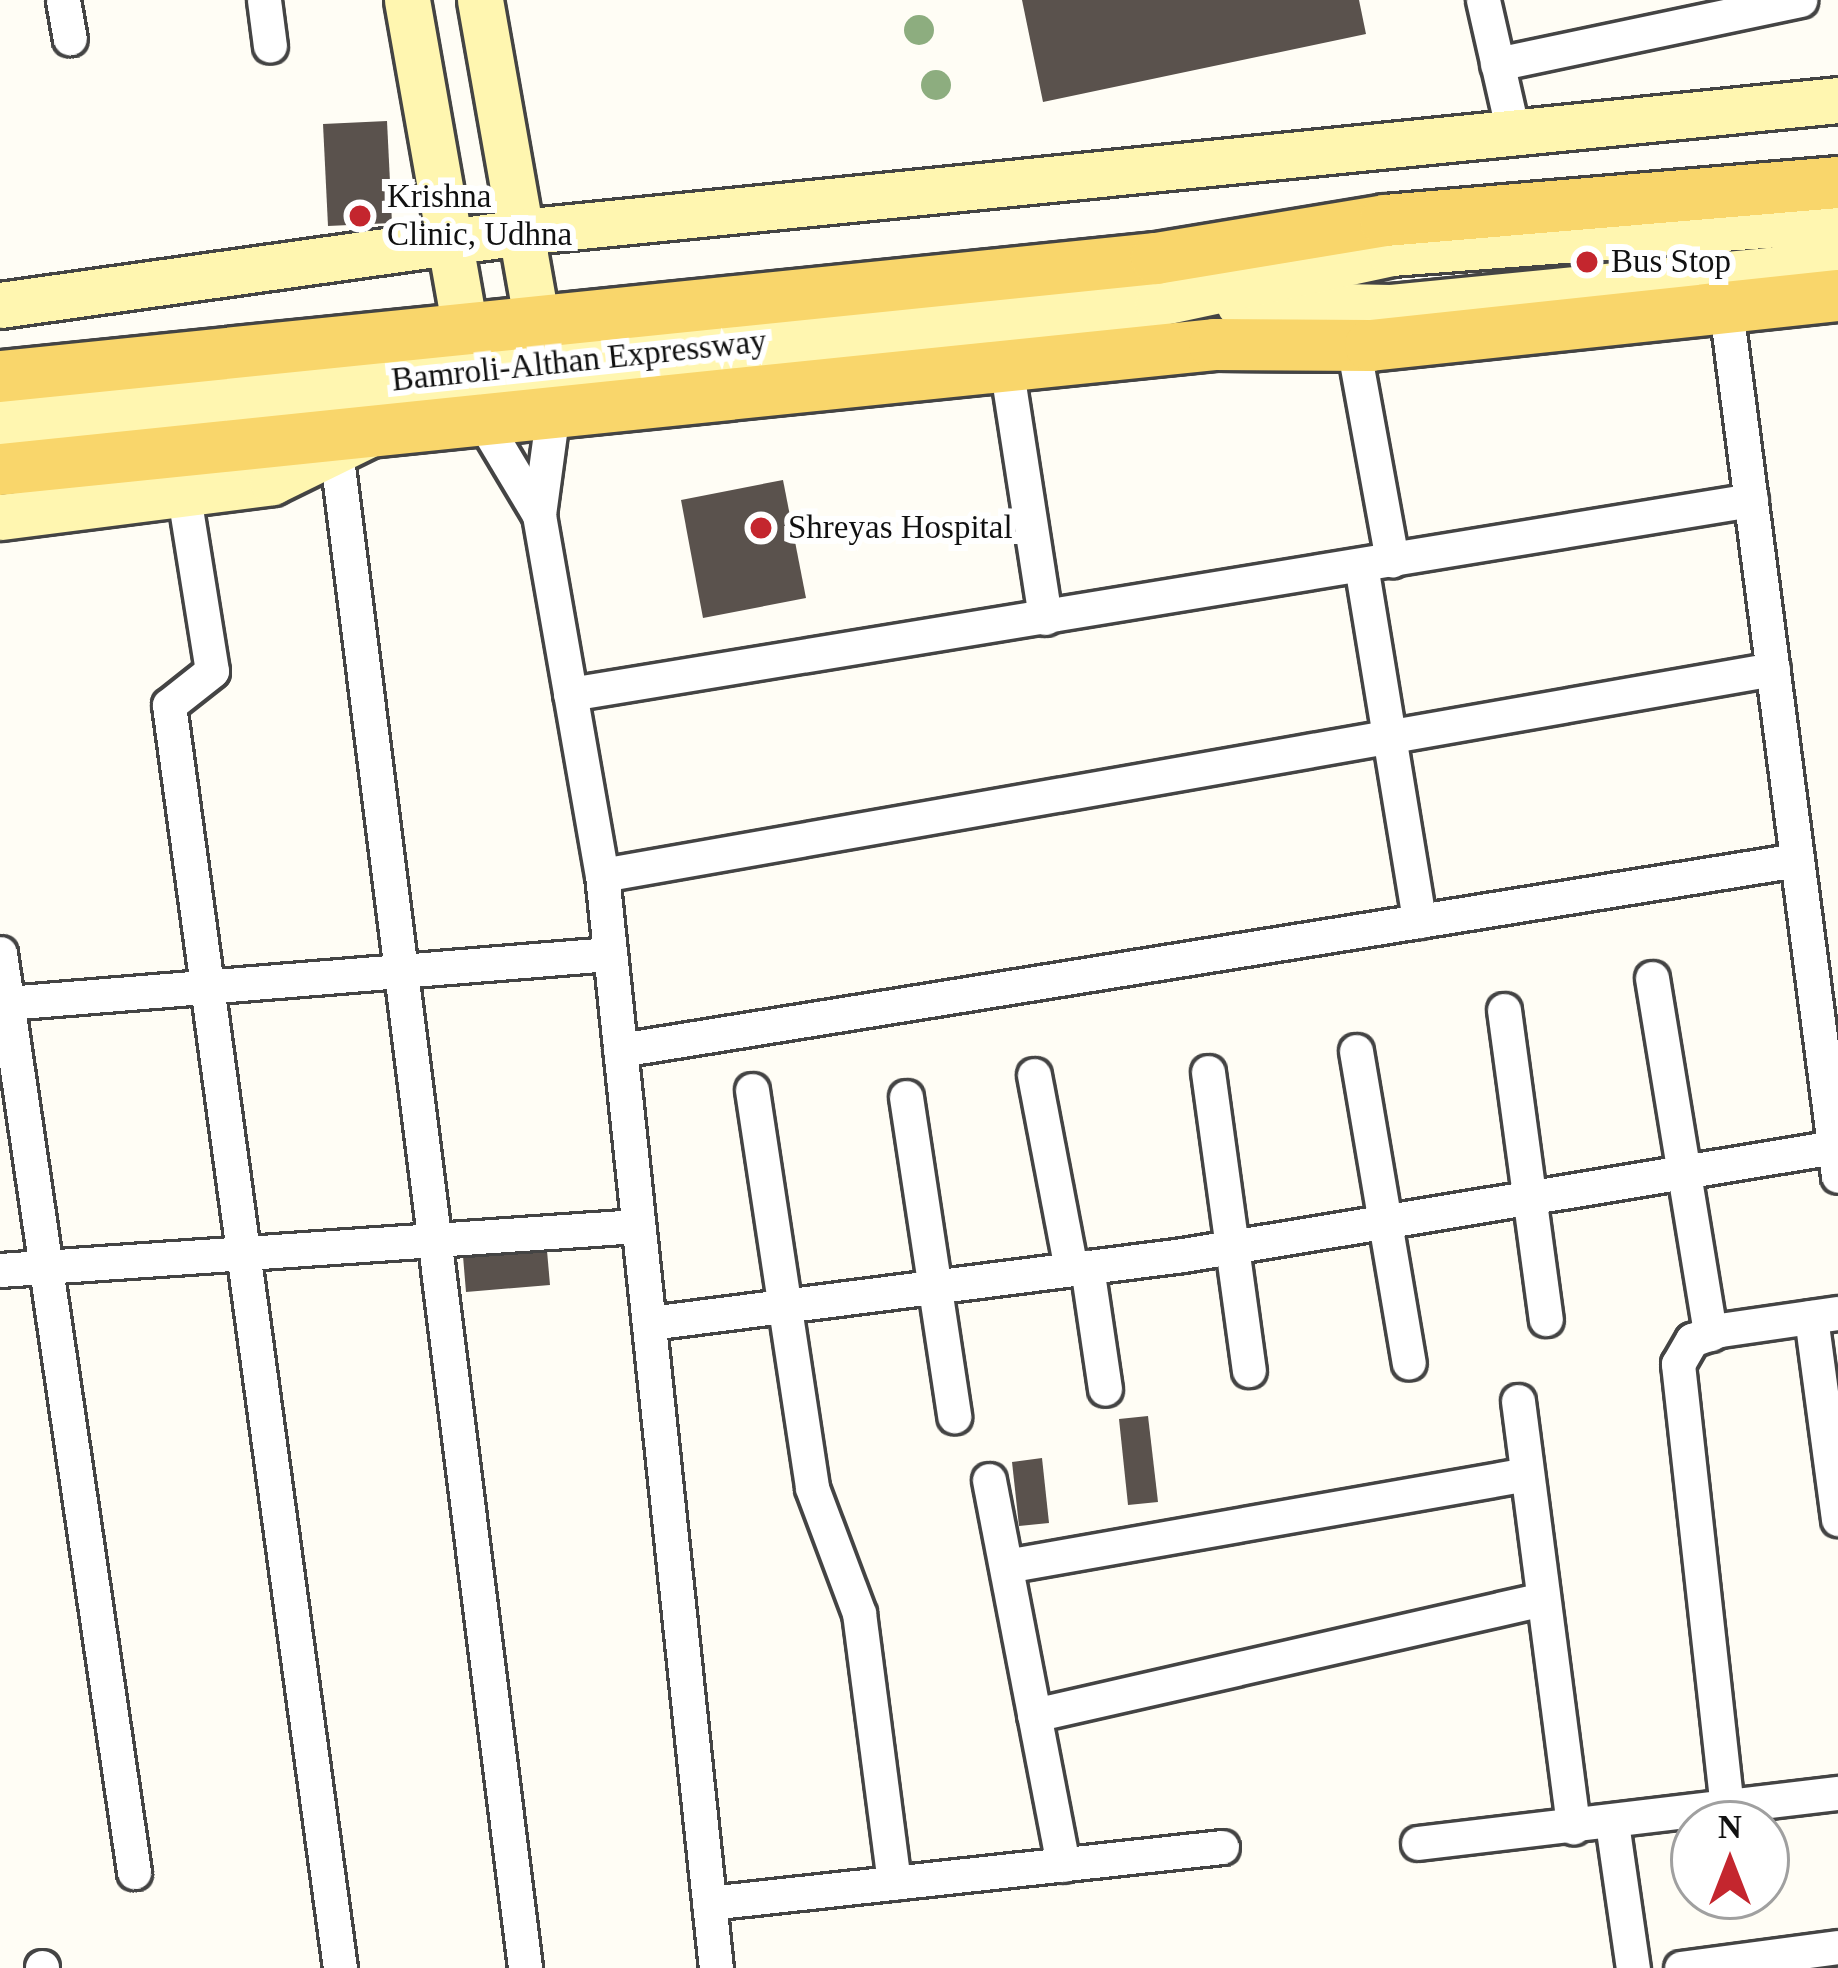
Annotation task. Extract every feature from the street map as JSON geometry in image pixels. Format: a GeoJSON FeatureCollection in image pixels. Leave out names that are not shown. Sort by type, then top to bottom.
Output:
{"type":"FeatureCollection","features":[{"type":"Feature","properties":{"kind":"main road"},"geometry":{"type":"LineString","coordinates":[[0,376],[473,372],[544,365],[1384,220],[1838,182]]}},
{"type":"Feature","properties":{"kind":"main road"},"geometry":{"type":"LineString","coordinates":[[0,469],[357,440],[473,372],[544,365],[1006,365],[1214,344],[1353,345],[1838,295]]}},
{"type":"Feature","properties":{"kind":"street"},"geometry":{"type":"LineString","coordinates":[[63,0],[70,38]]}},
{"type":"Feature","properties":{"kind":"street"},"geometry":{"type":"LineString","coordinates":[[264,0],[270,46]]}},
{"type":"Feature","properties":{"kind":"street"},"geometry":{"type":"LineString","coordinates":[[407,0],[473,372],[539,515]]}},
{"type":"Feature","properties":{"kind":"street"},"geometry":{"type":"LineString","coordinates":[[480,0],[544,365],[539,515],[602,875],[716,1968]]}},
{"type":"Feature","properties":{"kind":"street"},"geometry":{"type":"LineString","coordinates":[[1483,0],[1512,128]]}},
{"type":"Feature","properties":{"kind":"street"},"geometry":{"type":"LineString","coordinates":[[1497,64],[1800,0]]}},
{"type":"Feature","properties":{"kind":"street"},"geometry":{"type":"LineString","coordinates":[[0,305],[520,232],[1512,128],[1838,100]]}},
{"type":"Feature","properties":{"kind":"street"},"geometry":{"type":"LineString","coordinates":[[1158,303],[1390,254],[1838,219]]}},
{"type":"Feature","properties":{"kind":"street"},"geometry":{"type":"LineString","coordinates":[[1158,303],[1391,307],[1771,270],[1838,253]]}},
{"type":"Feature","properties":{"kind":"street","name":"Bamroli-Althan Expressway"},"geometry":{"type":"LineString","coordinates":[[544,365],[1158,303]]}},
{"type":"Feature","properties":{"kind":"street"},"geometry":{"type":"LineString","coordinates":[[650,1323],[1232,1247],[1677,1176],[1836,1162],[1726,308]]}},
{"type":"Feature","properties":{"kind":"street"},"geometry":{"type":"LineString","coordinates":[[1353,345],[1376,563],[1386,737],[1419,921]]}},
{"type":"Feature","properties":{"kind":"street"},"geometry":{"type":"LineString","coordinates":[[1006,365],[1045,618]]}},
{"type":"Feature","properties":{"kind":"street","name":"Bamroli-Althan Expressway"},"geometry":{"type":"LineString","coordinates":[[0,422],[473,372]]}},
{"type":"Feature","properties":{"kind":"street"},"geometry":{"type":"LineString","coordinates":[[0,517],[272,482],[357,440],[400,964],[525,1968]]}},
{"type":"Feature","properties":{"kind":"street"},"geometry":{"type":"LineString","coordinates":[[184,496],[212,671],[169,705],[340,1968]]}},
{"type":"Feature","properties":{"kind":"street"},"geometry":{"type":"LineString","coordinates":[[571,694],[1751,500]]}},
{"type":"Feature","properties":{"kind":"street"},"geometry":{"type":"LineString","coordinates":[[602,875],[1773,669]]}},
{"type":"Feature","properties":{"kind":"street"},"geometry":{"type":"LineString","coordinates":[[620,1050],[1797,860]]}},
{"type":"Feature","properties":{"kind":"street"},"geometry":{"type":"LineString","coordinates":[[0,953],[134,1872]]}},
{"type":"Feature","properties":{"kind":"street"},"geometry":{"type":"LineString","coordinates":[[7,1003],[400,964],[610,955]]}},
{"type":"Feature","properties":{"kind":"street"},"geometry":{"type":"LineString","coordinates":[[1652,978],[1677,1176],[1710,1334]]}},
{"type":"Feature","properties":{"kind":"street"},"geometry":{"type":"LineString","coordinates":[[1504,1010],[1546,1319]]}},
{"type":"Feature","properties":{"kind":"street"},"geometry":{"type":"LineString","coordinates":[[1356,1051],[1380,1221],[1409,1363]]}},
{"type":"Feature","properties":{"kind":"street"},"geometry":{"type":"LineString","coordinates":[[1208,1072],[1249,1370]]}},
{"type":"Feature","properties":{"kind":"street"},"geometry":{"type":"LineString","coordinates":[[1034,1075],[1106,1389]]}},
{"type":"Feature","properties":{"kind":"street"},"geometry":{"type":"LineString","coordinates":[[752,1090],[812,1488],[859,1613],[894,1882]]}},
{"type":"Feature","properties":{"kind":"street"},"geometry":{"type":"LineString","coordinates":[[906,1097],[954,1416]]}},
{"type":"Feature","properties":{"kind":"street"},"geometry":{"type":"LineString","coordinates":[[0,1270],[46,1271],[638,1226]]}},
{"type":"Feature","properties":{"kind":"street"},"geometry":{"type":"LineString","coordinates":[[1726,1800],[1677,1397],[1678,1364],[1710,1334],[1825,1315],[1838,1519]]}},
{"type":"Feature","properties":{"kind":"street"},"geometry":{"type":"LineString","coordinates":[[1518,1401],[1573,1827]]}},
{"type":"Feature","properties":{"kind":"street"},"geometry":{"type":"LineString","coordinates":[[1006,1566],[1527,1474]]}},
{"type":"Feature","properties":{"kind":"street"},"geometry":{"type":"LineString","coordinates":[[989,1480],[1063,1865]]}},
{"type":"Feature","properties":{"kind":"street"},"geometry":{"type":"LineString","coordinates":[[1034,1715],[1544,1599]]}},
{"type":"Feature","properties":{"kind":"street"},"geometry":{"type":"LineString","coordinates":[[1786,1800],[1838,1793]]}},
{"type":"Feature","properties":{"kind":"street"},"geometry":{"type":"LineString","coordinates":[[1418,1843],[1670,1815]]}},
{"type":"Feature","properties":{"kind":"street"},"geometry":{"type":"LineString","coordinates":[[1612,1823],[1634,1968]]}},
{"type":"Feature","properties":{"kind":"street"},"geometry":{"type":"LineString","coordinates":[[709,1903],[1222,1847]]}},
{"type":"Feature","properties":{"kind":"street"},"geometry":{"type":"LineString","coordinates":[[1681,1968],[1838,1947]]}},
{"type":"Feature","properties":{"kind":"building"},"geometry":{"type":"Polygon","coordinates":[[[1022,0],[1359,0],[1366,34],[1043,102],[1022,0]]]}},
{"type":"Feature","properties":{"kind":"building"},"geometry":{"type":"Polygon","coordinates":[[[387,121],[392,223],[328,226],[323,124],[387,121]]]}},
{"type":"Feature","properties":{"kind":"building"},"geometry":{"type":"Polygon","coordinates":[[[1685,241],[1687,269],[1488,282],[1486,255],[1685,241]]]}},
{"type":"Feature","properties":{"kind":"building"},"geometry":{"type":"Polygon","coordinates":[[[783,480],[806,598],[703,618],[681,500],[783,480]]]}},
{"type":"Feature","properties":{"kind":"building"},"geometry":{"type":"Polygon","coordinates":[[[546,1239],[550,1285],[466,1292],[462,1244],[546,1239]]]}},
{"type":"Feature","properties":{"kind":"building"},"geometry":{"type":"Polygon","coordinates":[[[1148,1416],[1158,1502],[1128,1505],[1119,1419],[1148,1416]]]}},
{"type":"Feature","properties":{"kind":"building"},"geometry":{"type":"Polygon","coordinates":[[[1042,1458],[1049,1523],[1019,1526],[1012,1462],[1042,1458]]]}},
{"type":"Feature","properties":{"kind":"place","name":"Krishna Clinic, Udhna"},"geometry":{"type":"Point","coordinates":[360,216]}},
{"type":"Feature","properties":{"kind":"place","name":"Bus Stop"},"geometry":{"type":"Point","coordinates":[1587,262]}},
{"type":"Feature","properties":{"kind":"place","name":"Shreyas Hospital"},"geometry":{"type":"Point","coordinates":[761,528]}}]}
